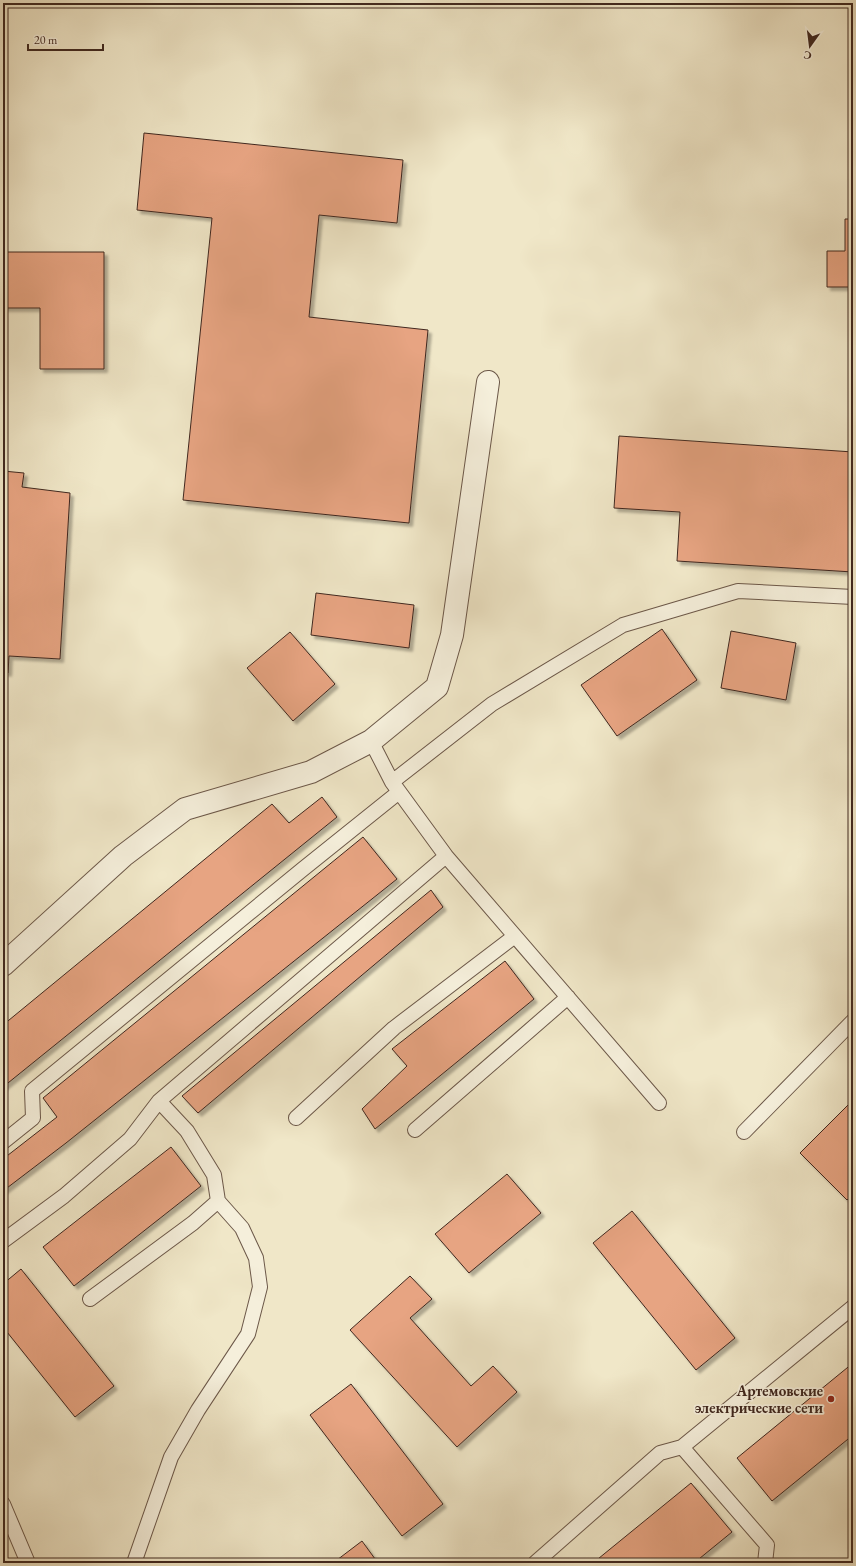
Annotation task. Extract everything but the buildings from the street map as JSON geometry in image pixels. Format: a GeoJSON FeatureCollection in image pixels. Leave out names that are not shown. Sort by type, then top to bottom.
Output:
{"type":"FeatureCollection","features":[{"type":"Feature","properties":{"kind":"street"},"geometry":{"type":"LineString","coordinates":[[3,965],[123,856],[185,809],[311,772],[371,741],[437,687],[452,635],[488,382]]}},
{"type":"Feature","properties":{"kind":"lane"},"geometry":{"type":"LineString","coordinates":[[3,1142],[33,1118],[32,1091],[303,869],[492,704],[623,625],[738,591],[853,597]]}},
{"type":"Feature","properties":{"kind":"lane"},"geometry":{"type":"LineString","coordinates":[[371,741],[396,787],[446,856],[659,1103]]}},
{"type":"Feature","properties":{"kind":"lane"},"geometry":{"type":"LineString","coordinates":[[3,1241],[64,1196],[130,1139],[159,1102],[446,856]]}},
{"type":"Feature","properties":{"kind":"lane"},"geometry":{"type":"LineString","coordinates":[[296,1118],[394,1028],[515,936]]}},
{"type":"Feature","properties":{"kind":"lane"},"geometry":{"type":"LineString","coordinates":[[415,1130],[568,997]]}},
{"type":"Feature","properties":{"kind":"lane"},"geometry":{"type":"LineString","coordinates":[[744,1132],[853,1021]]}},
{"type":"Feature","properties":{"kind":"lane"},"geometry":{"type":"LineString","coordinates":[[134,1563],[172,1457],[198,1410],[248,1334],[260,1287],[256,1258],[242,1228],[218,1201],[214,1175],[187,1131],[159,1102]]}},
{"type":"Feature","properties":{"kind":"lane"},"geometry":{"type":"LineString","coordinates":[[90,1299],[193,1223],[218,1201]]}},
{"type":"Feature","properties":{"kind":"lane"},"geometry":{"type":"LineString","coordinates":[[535,1563],[660,1453],[682,1447],[853,1307]]}},
{"type":"Feature","properties":{"kind":"lane"},"geometry":{"type":"LineString","coordinates":[[682,1447],[767,1545],[765,1563]]}},
{"type":"Feature","properties":{"kind":"lane"},"geometry":{"type":"LineString","coordinates":[[3,1504],[28,1563]]}},
{"type":"Feature","properties":{"kind":"place","name":"Артемовские электрические сети"},"geometry":{"type":"Point","coordinates":[831,1399]}}]}
